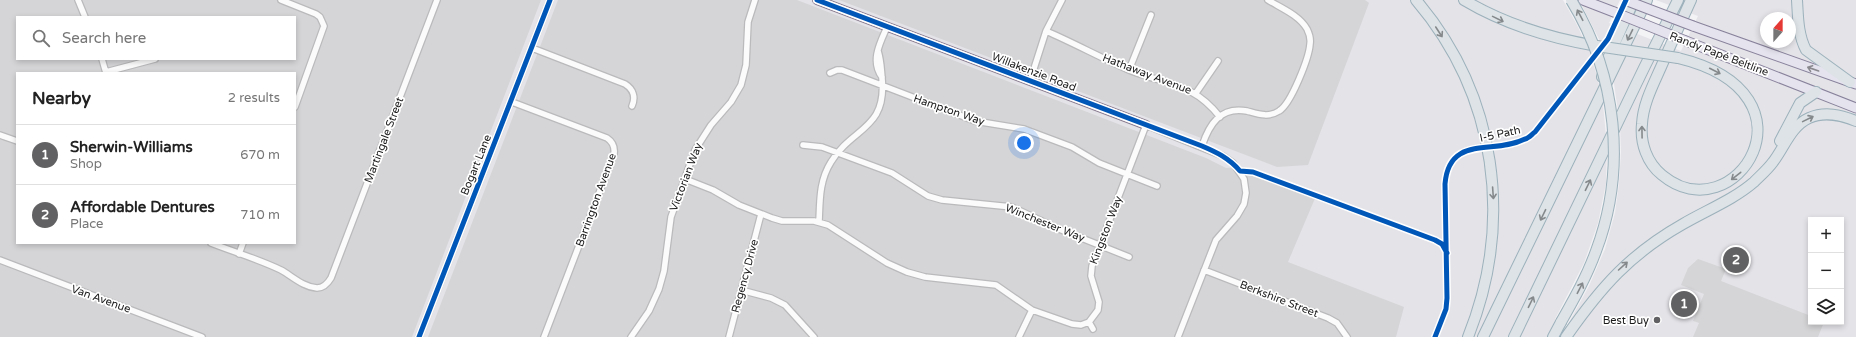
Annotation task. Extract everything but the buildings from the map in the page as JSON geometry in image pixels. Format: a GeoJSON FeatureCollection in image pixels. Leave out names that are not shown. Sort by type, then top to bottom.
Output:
{"type":"FeatureCollection","features":[{"type":"Feature","properties":{"kind":"highway"},"geometry":{"type":"LineString","coordinates":[[1416,0],[1439,32],[1460,69],[1477,109],[1486,140],[1494,208],[1491,252],[1482,296],[1468,337]]}},
{"type":"Feature","properties":{"kind":"highway"},"geometry":{"type":"LineString","coordinates":[[1464,0],[1490,15],[1519,28],[1550,37],[1597,46],[1678,58],[1712,69],[1734,82],[1748,98],[1756,116],[1757,141],[1749,162],[1742,171],[1731,180],[1714,187],[1700,189],[1689,188],[1667,179],[1653,166],[1645,151],[1642,139],[1642,123],[1649,95],[1691,0]]}},
{"type":"Feature","properties":{"kind":"highway"},"geometry":{"type":"LineString","coordinates":[[1553,337],[1583,282],[1602,232],[1609,204],[1614,154],[1610,104],[1603,71],[1590,36],[1571,0]]}},
{"type":"Feature","properties":{"kind":"highway"},"geometry":{"type":"LineString","coordinates":[[1596,105],[1605,65],[1634,0]]}},
{"type":"Feature","properties":{"kind":"highway"},"geometry":{"type":"LineString","coordinates":[[1483,337],[1647,0]]}},
{"type":"Feature","properties":{"kind":"highway"},"geometry":{"type":"LineString","coordinates":[[1514,337],[1678,0]]}},
{"type":"Feature","properties":{"kind":"highway"},"geometry":{"type":"LineString","coordinates":[[1797,0],[1802,43],[1806,50],[1813,57],[1853,83]]}},
{"type":"Feature","properties":{"kind":"highway"},"geometry":{"type":"LineString","coordinates":[[1765,169],[1795,110],[1800,103],[1816,92]]}},
{"type":"Feature","properties":{"kind":"highway"},"geometry":{"type":"LineString","coordinates":[[1566,337],[1598,293],[1622,267],[1682,224],[1738,194],[1755,181],[1772,163],[1793,131],[1808,118],[1828,114],[1846,117],[1856,121]]}},
{"type":"Feature","properties":{"kind":"main road","name":"Randy Papé Beltline"},"geometry":{"type":"LineString","coordinates":[[1583,0],[1856,108]]}},
{"type":"Feature","properties":{"kind":"main road","name":"Randy Papé Beltline"},"geometry":{"type":"LineString","coordinates":[[1625,0],[1853,83]]}},
{"type":"Feature","properties":{"kind":"street"},"geometry":{"type":"LineString","coordinates":[[78,0],[85,16]]}},
{"type":"Feature","properties":{"kind":"street"},"geometry":{"type":"LineString","coordinates":[[281,0],[316,14],[320,17],[324,26],[324,32],[296,104]]}},
{"type":"Feature","properties":{"kind":"street","name":"Martingale Street"},"geometry":{"type":"LineString","coordinates":[[239,254],[281,270],[293,279],[316,288],[325,286],[330,280],[437,0]]}},
{"type":"Feature","properties":{"kind":"street","name":"Bogart Lane"},"geometry":{"type":"LineString","coordinates":[[419,337],[512,102],[550,0]]}},
{"type":"Feature","properties":{"kind":"street","name":"Victorian Way"},"geometry":{"type":"LineString","coordinates":[[631,337],[647,315],[659,289],[665,263],[669,224],[701,140],[731,102],[741,85],[746,65],[748,22],[755,0]]}},
{"type":"Feature","properties":{"kind":"street","name":"Willakenzie Road"},"geometry":{"type":"LineString","coordinates":[[817,0],[1202,146],[1223,156],[1240,170],[1246,186],[1244,204],[1237,216],[1219,235],[1204,270]]}},
{"type":"Feature","properties":{"kind":"street"},"geometry":{"type":"LineString","coordinates":[[1030,81],[1046,31],[1062,0]]}},
{"type":"Feature","properties":{"kind":"street"},"geometry":{"type":"LineString","coordinates":[[1202,146],[1210,126],[1220,117],[1238,111],[1264,115],[1273,114],[1284,108],[1292,97],[1308,52],[1310,44],[1309,34],[1305,25],[1298,18],[1268,0]]}},
{"type":"Feature","properties":{"kind":"street"},"geometry":{"type":"LineString","coordinates":[[1129,70],[1151,15]]}},
{"type":"Feature","properties":{"kind":"street"},"geometry":{"type":"LineString","coordinates":[[819,222],[822,182],[826,170],[837,152],[875,118],[881,103],[884,86],[882,77],[877,71],[875,59],[887,27]]}},
{"type":"Feature","properties":{"kind":"street","name":"Hathaway Avenue"},"geometry":{"type":"LineString","coordinates":[[1046,31],[1129,70],[1178,85],[1196,93],[1212,107],[1220,117]]}},
{"type":"Feature","properties":{"kind":"street"},"geometry":{"type":"LineString","coordinates":[[532,48],[625,84],[632,90],[634,95],[632,106]]}},
{"type":"Feature","properties":{"kind":"street"},"geometry":{"type":"LineString","coordinates":[[102,60],[106,72],[155,60]]}},
{"type":"Feature","properties":{"kind":"street"},"geometry":{"type":"LineString","coordinates":[[1196,93],[1218,61]]}},
{"type":"Feature","properties":{"kind":"street","name":"Hampton Way"},"geometry":{"type":"LineString","coordinates":[[830,73],[836,70],[842,70],[975,121],[1024,129],[1072,146],[1097,162],[1157,186]]}},
{"type":"Feature","properties":{"kind":"street","name":"Barrington Avenue"},"geometry":{"type":"LineString","coordinates":[[512,102],[614,142],[614,154],[544,337]]}},
{"type":"Feature","properties":{"kind":"street","name":"Kingston Way"},"geometry":{"type":"LineString","coordinates":[[1089,322],[1094,317],[1099,302],[1091,272],[1146,126]]}},
{"type":"Feature","properties":{"kind":"street"},"geometry":{"type":"LineString","coordinates":[[0,135],[16,141]]}},
{"type":"Feature","properties":{"kind":"street","name":"Winchester Way"},"geometry":{"type":"LineString","coordinates":[[803,145],[818,146],[837,152],[896,175],[916,190],[928,196],[942,200],[1012,207],[1060,229],[1129,257]]}},
{"type":"Feature","properties":{"kind":"street"},"geometry":{"type":"LineString","coordinates":[[685,179],[709,188],[739,205],[782,221],[819,222],[836,229],[897,268],[921,276],[993,284],[1032,310],[1072,324],[1081,325],[1089,322],[1093,329]]}},
{"type":"Feature","properties":{"kind":"street","name":"Regency Drive"},"geometry":{"type":"LineString","coordinates":[[729,337],[761,214]]}},
{"type":"Feature","properties":{"kind":"street"},"geometry":{"type":"LineString","coordinates":[[213,244],[239,254],[243,244]]}},
{"type":"Feature","properties":{"kind":"street","name":"Van Avenue"},"geometry":{"type":"LineString","coordinates":[[0,260],[202,337]]}},
{"type":"Feature","properties":{"kind":"street"},"geometry":{"type":"LineString","coordinates":[[1178,337],[1204,270]]}},
{"type":"Feature","properties":{"kind":"street","name":"Berkshire Street"},"geometry":{"type":"LineString","coordinates":[[1204,270],[1328,318],[1337,323],[1347,337]]}},
{"type":"Feature","properties":{"kind":"street"},"geometry":{"type":"LineString","coordinates":[[741,290],[771,298],[785,306],[814,337]]}},
{"type":"Feature","properties":{"kind":"street"},"geometry":{"type":"LineString","coordinates":[[1019,337],[1032,310]]}},
{"type":"Feature","properties":{"kind":"shaded area"},"geometry":{"type":"Polygon","coordinates":[[[0,0],[541,0],[412,337],[0,337],[0,0]]]}},
{"type":"Feature","properties":{"kind":"shaded area"},"geometry":{"type":"Polygon","coordinates":[[[558,0],[797,0],[1206,158],[1226,168],[1237,167],[1240,171],[1253,172],[1316,196],[1288,262],[1404,307],[1396,337],[428,337],[558,0]]]}},
{"type":"Feature","properties":{"kind":"shaded area"},"geometry":{"type":"Polygon","coordinates":[[[839,0],[1365,0],[1369,3],[1308,165],[1277,167],[839,0]]]}},
{"type":"Feature","properties":{"kind":"shaded area"},"geometry":{"type":"Polygon","coordinates":[[[1698,259],[1726,269],[1721,281],[1808,315],[1808,325],[1823,325],[1818,337],[1693,337],[1699,323],[1693,321],[1704,294],[1681,285],[1688,268],[1698,259]]]}},
{"type":"Feature","properties":{"kind":"pier"},"geometry":{"type":"Polygon","coordinates":[[[1563,0],[1579,0],[1600,41],[1680,55],[1676,63],[1603,52],[1614,84],[1620,124],[1621,152],[1619,184],[1615,213],[1605,249],[1589,286],[1567,326],[1555,319],[1584,263],[1598,223],[1606,183],[1607,147],[1603,104],[1597,76],[1589,51],[1563,0]]]}},
{"type":"Feature","properties":{"kind":"pier"},"geometry":{"type":"Polygon","coordinates":[[[1620,0],[1656,0],[1698,16],[1681,51],[1609,23],[1620,0]]]}},
{"type":"Feature","properties":{"kind":"cycle path"},"geometry":{"type":"LineString","coordinates":[[419,337],[550,0]]}},
{"type":"Feature","properties":{"kind":"cycle path"},"geometry":{"type":"LineString","coordinates":[[817,0],[1202,146],[1227,159],[1240,171],[1253,172],[1435,240],[1442,244],[1447,253]]}},
{"type":"Feature","properties":{"kind":"cycle path","name":"I-5 Path"},"geometry":{"type":"LineString","coordinates":[[1435,337],[1446,309],[1447,298],[1445,184],[1448,168],[1455,158],[1464,152],[1513,143],[1529,137],[1535,132],[1608,39],[1626,0]]}},
{"type":"Feature","properties":{"kind":"place","name":"Affordable Dentures"},"geometry":{"type":"Point","coordinates":[1736,260]}},
{"type":"Feature","properties":{"kind":"place","name":"Sherwin-Williams"},"geometry":{"type":"Point","coordinates":[1684,304]}},
{"type":"Feature","properties":{"kind":"place","name":"Best Buy"},"geometry":{"type":"Point","coordinates":[1657,320]}}]}
